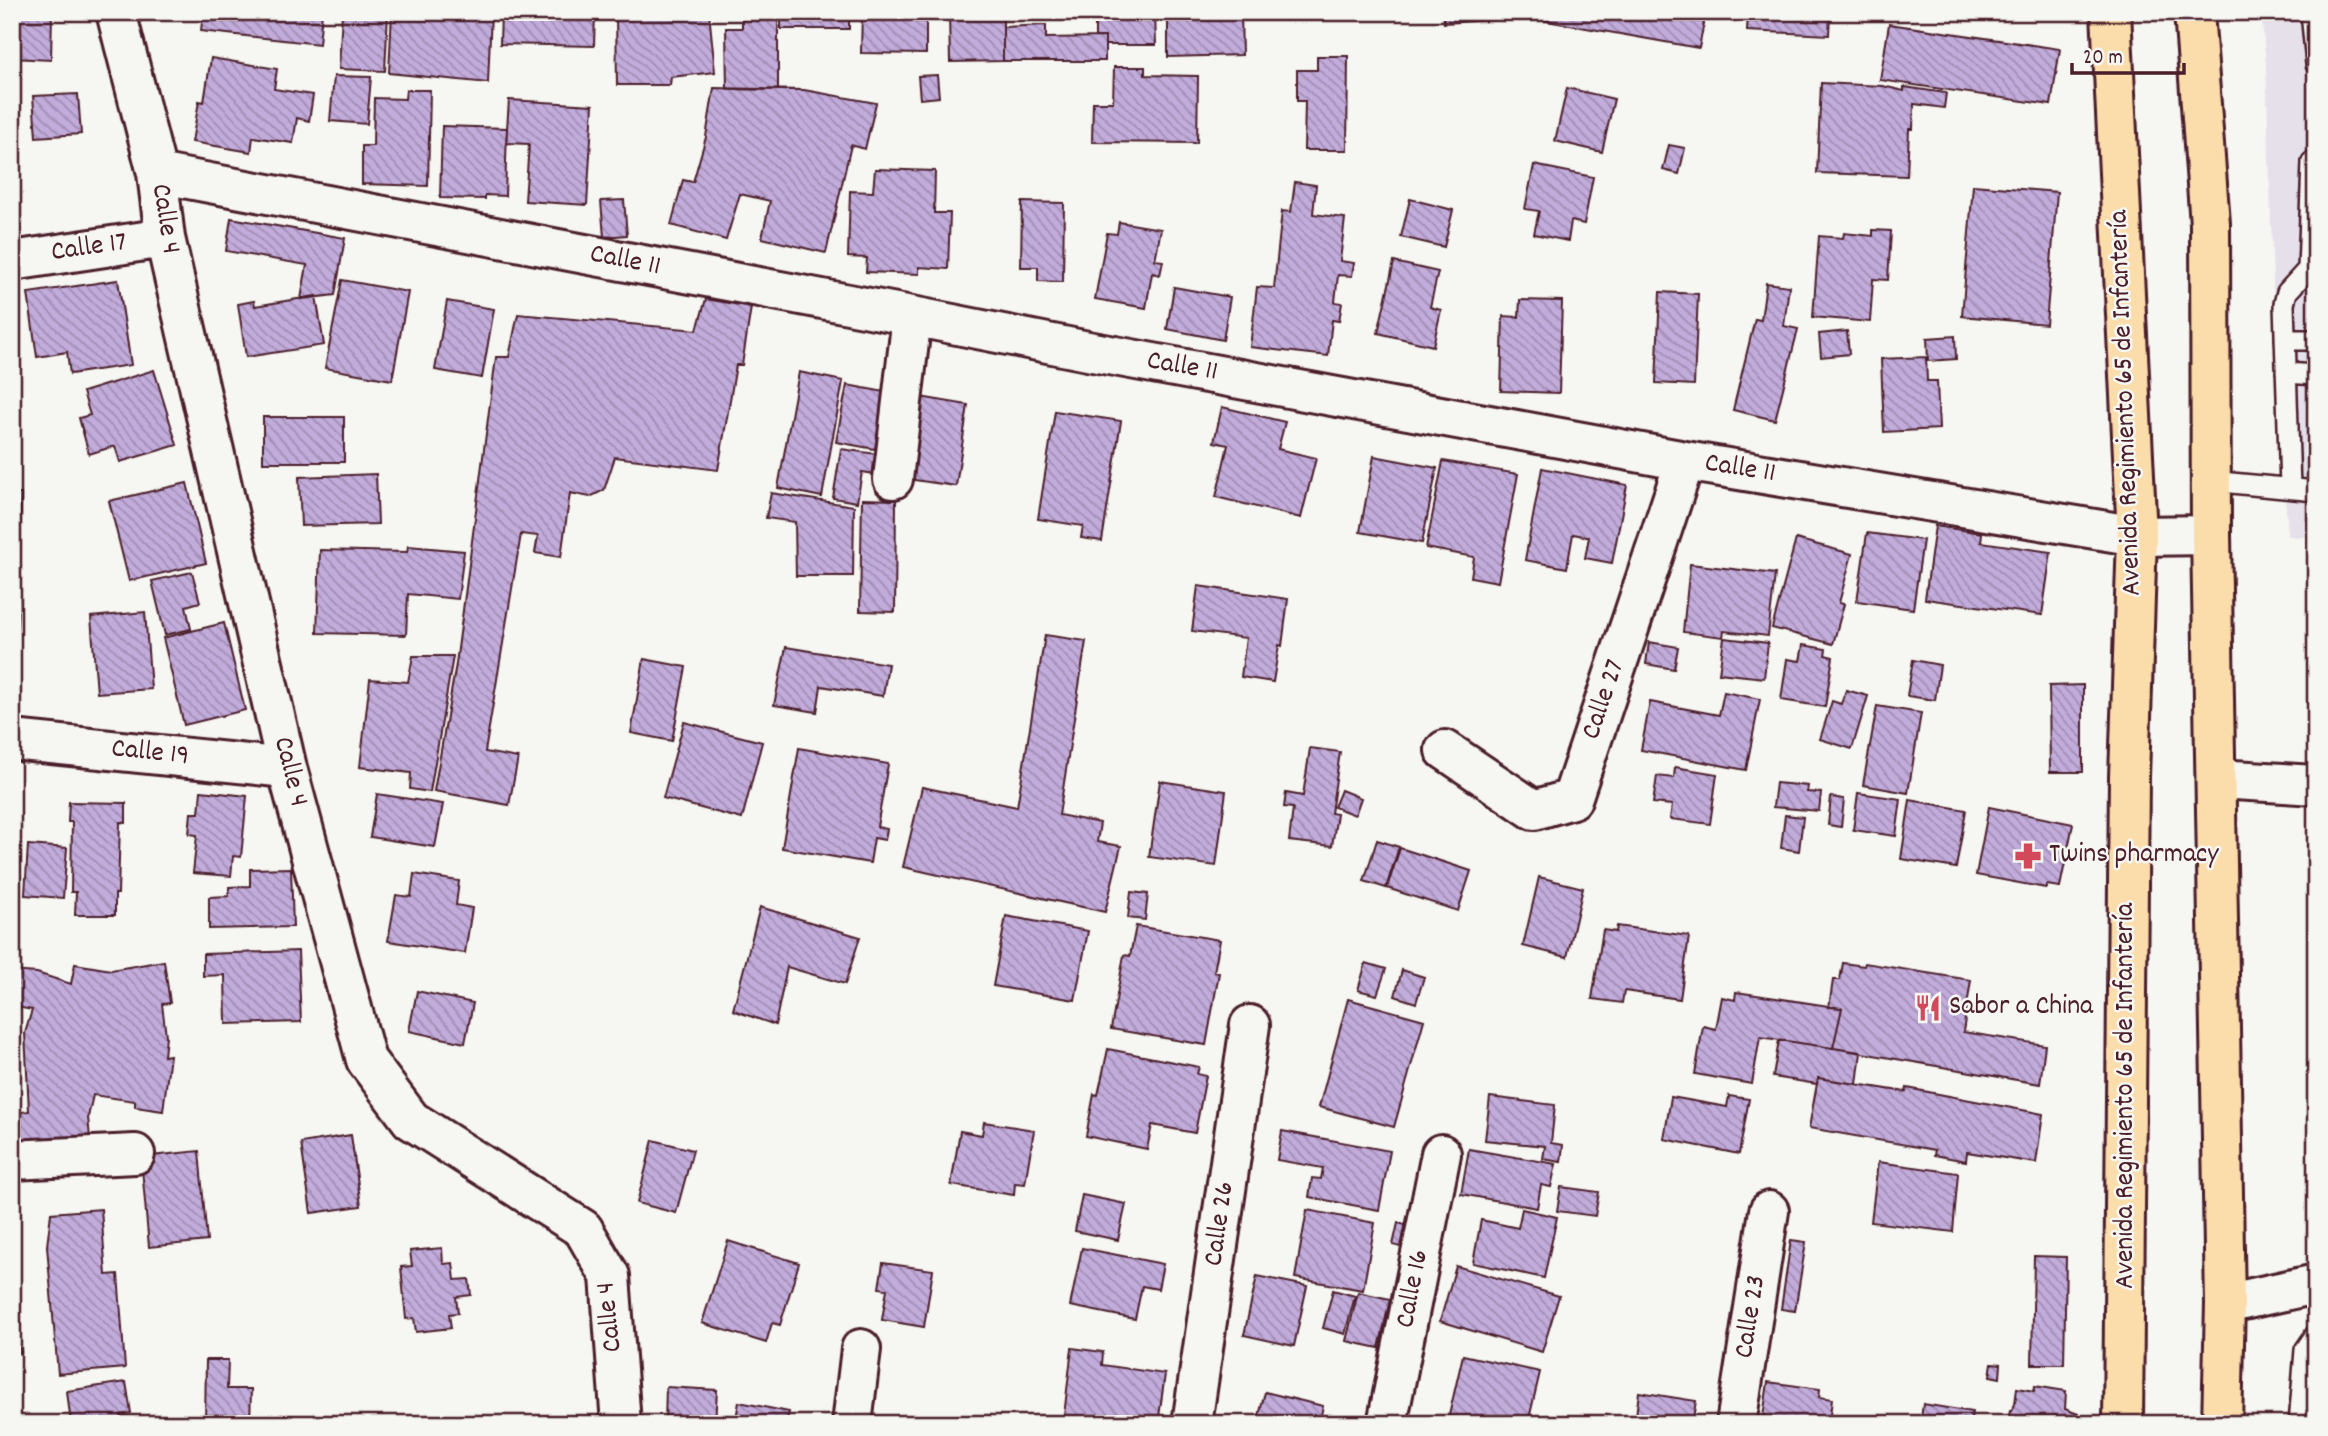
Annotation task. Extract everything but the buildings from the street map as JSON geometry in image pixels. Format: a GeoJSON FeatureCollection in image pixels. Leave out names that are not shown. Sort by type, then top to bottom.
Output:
{"type":"FeatureCollection","features":[{"type":"Feature","properties":{"kind":"highway","name":"Avenida Regimiento 65 de Infantería"},"geometry":{"type":"LineString","coordinates":[[2111,12],[2137,536],[2129,777],[2123,1424]]}},
{"type":"Feature","properties":{"kind":"highway"},"geometry":{"type":"LineString","coordinates":[[2194,12],[2210,224],[2210,481],[2225,1304],[2222,1424]]}},
{"type":"Feature","properties":{"kind":"street","name":"Calle 4"},"geometry":{"type":"LineString","coordinates":[[116,12],[157,173],[165,238],[287,768],[366,1060],[411,1121],[583,1229],[610,1276],[621,1424]]}},
{"type":"Feature","properties":{"kind":"street","name":"Calle 11"},"geometry":{"type":"LineString","coordinates":[[157,173],[1093,352],[1685,461],[2137,536],[2211,535]]}},
{"type":"Feature","properties":{"kind":"street","name":"Calle 17"},"geometry":{"type":"LineString","coordinates":[[12,261],[165,238]]}},
{"type":"Feature","properties":{"kind":"street"},"geometry":{"type":"LineString","coordinates":[[893,479],[912,316]]}},
{"type":"Feature","properties":{"kind":"street","name":"Calle 27"},"geometry":{"type":"LineString","coordinates":[[1445,750],[1534,810],[1572,799],[1685,461]]}},
{"type":"Feature","properties":{"kind":"street","name":"Calle 19"},"geometry":{"type":"LineString","coordinates":[[12,740],[287,768]]}},
{"type":"Feature","properties":{"kind":"street"},"geometry":{"type":"LineString","coordinates":[[2217,779],[2316,785]]}},
{"type":"Feature","properties":{"kind":"street","name":"Calle 26"},"geometry":{"type":"LineString","coordinates":[[1192,1424],[1250,1025]]}},
{"type":"Feature","properties":{"kind":"street","name":"Calle 16"},"geometry":{"type":"LineString","coordinates":[[1387,1424],[1441,1153]]}},
{"type":"Feature","properties":{"kind":"street"},"geometry":{"type":"LineString","coordinates":[[12,1160],[135,1154]]}},
{"type":"Feature","properties":{"kind":"street","name":"Calle 23"},"geometry":{"type":"LineString","coordinates":[[1735,1424],[1769,1211]]}},
{"type":"Feature","properties":{"kind":"street"},"geometry":{"type":"LineString","coordinates":[[2225,1304],[2316,1284]]}},
{"type":"Feature","properties":{"kind":"street"},"geometry":{"type":"LineString","coordinates":[[852,1424],[861,1349]]}},
{"type":"Feature","properties":{"kind":"lane"},"geometry":{"type":"LineString","coordinates":[[2311,12],[2316,64]]}},
{"type":"Feature","properties":{"kind":"lane"},"geometry":{"type":"LineString","coordinates":[[2290,488],[2284,303],[2287,292],[2312,269],[2312,162],[2316,163]]}},
{"type":"Feature","properties":{"kind":"lane"},"geometry":{"type":"LineString","coordinates":[[2285,340],[2316,340]]}},
{"type":"Feature","properties":{"kind":"lane"},"geometry":{"type":"LineString","coordinates":[[2286,373],[2316,375]]}},
{"type":"Feature","properties":{"kind":"lane"},"geometry":{"type":"LineString","coordinates":[[2210,481],[2316,491]]}},
{"type":"Feature","properties":{"kind":"lane"},"geometry":{"type":"LineString","coordinates":[[2299,1424],[2305,1350],[2316,1334]]}},
{"type":"Feature","properties":{"kind":"shaded area"},"geometry":{"type":"Polygon","coordinates":[[[2261,12],[2316,12],[2316,538],[2288,536],[2276,375],[2266,64],[2261,12]]]}},
{"type":"Feature","properties":{"kind":"place","name":"Twins pharmacy"},"geometry":{"type":"Point","coordinates":[2028,856]}},
{"type":"Feature","properties":{"kind":"place","name":"Sabor a China"},"geometry":{"type":"Point","coordinates":[1928,1008]}}]}
